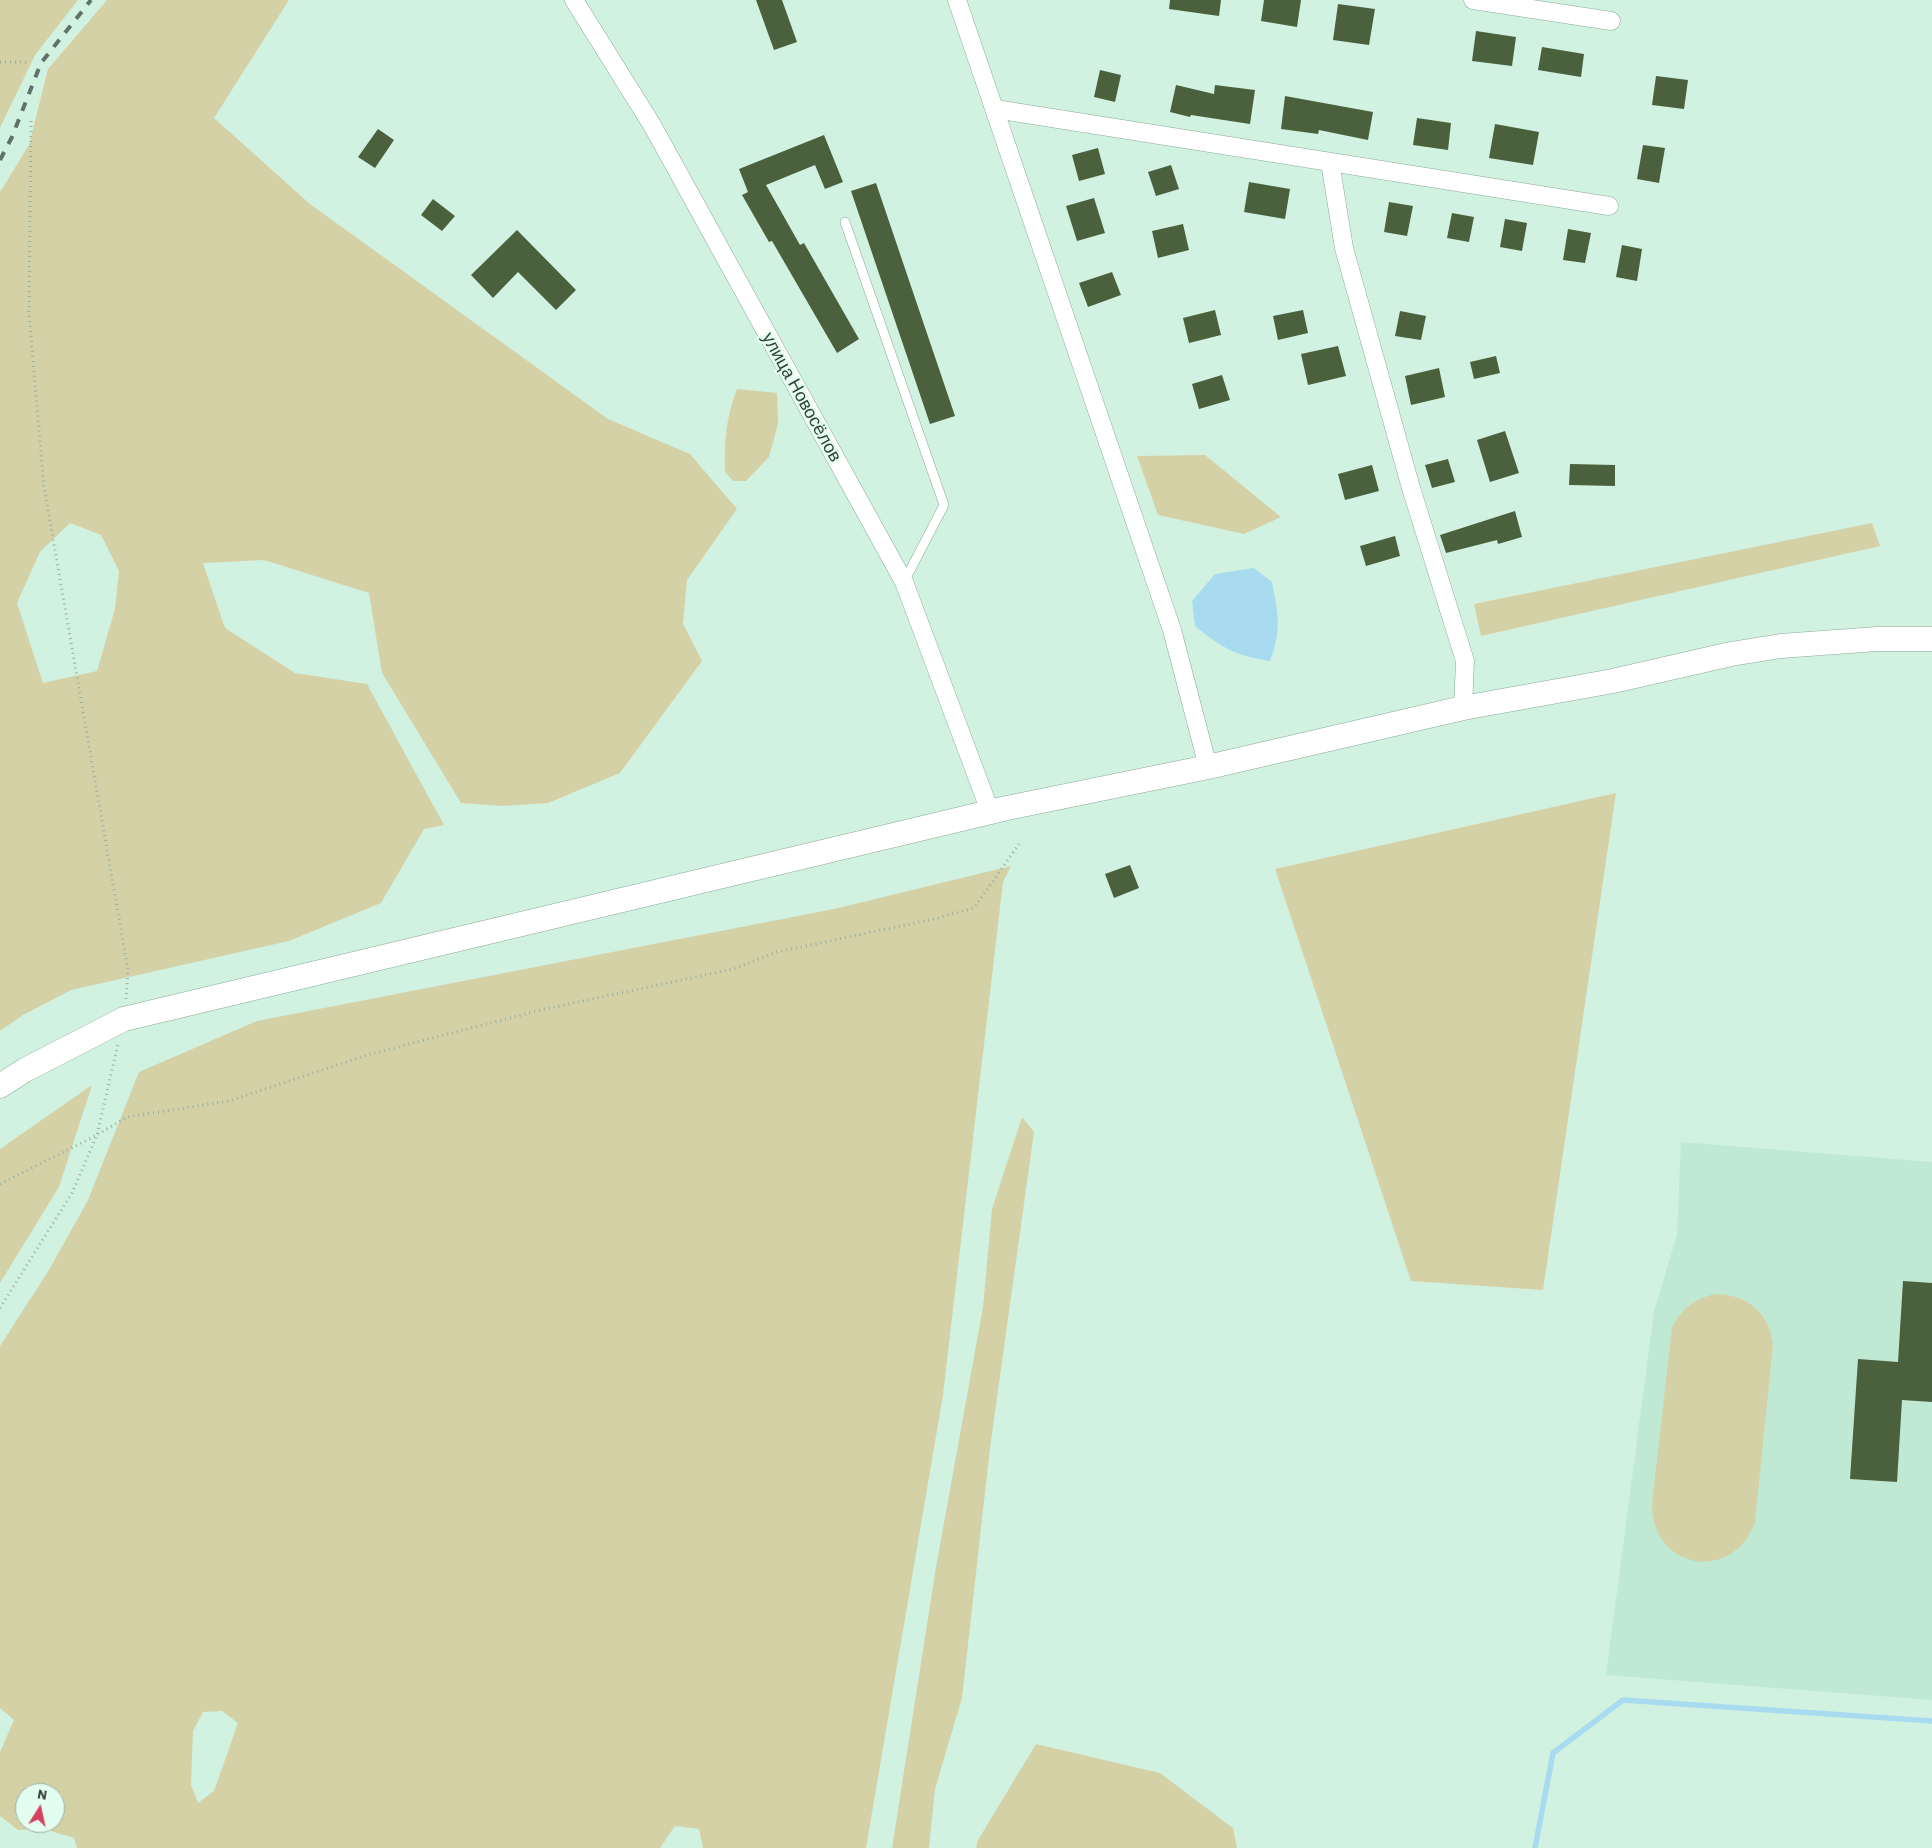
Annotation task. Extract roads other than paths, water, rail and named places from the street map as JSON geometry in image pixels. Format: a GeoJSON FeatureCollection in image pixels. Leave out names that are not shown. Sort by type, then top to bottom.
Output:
{"type":"FeatureCollection","features":[{"type":"Feature","properties":{"kind":"street","name":"улица Новосёлов"},"geometry":{"type":"LineString","coordinates":[[574,0],[652,125],[904,582],[991,814]]}},
{"type":"Feature","properties":{"kind":"street"},"geometry":{"type":"LineString","coordinates":[[957,0],[1172,630],[1208,767]]}},
{"type":"Feature","properties":{"kind":"street"},"geometry":{"type":"LineString","coordinates":[[1473,0],[1611,22]]}},
{"type":"Feature","properties":{"kind":"street"},"geometry":{"type":"LineString","coordinates":[[994,109],[1609,206]]}},
{"type":"Feature","properties":{"kind":"street"},"geometry":{"type":"LineString","coordinates":[[1330,162],[1344,248],[1410,488],[1465,661],[1463,708]]}},
{"type":"Feature","properties":{"kind":"street"},"geometry":{"type":"LineString","coordinates":[[0,1086],[25,1070],[124,1019],[991,814],[1008,808],[1208,767],[1463,708],[1613,681],[1731,654],[1781,646],[1857,640],[1932,640]]}},
{"type":"Feature","properties":{"kind":"lane"},"geometry":{"type":"LineString","coordinates":[[845,222],[944,505],[904,582]]}},
{"type":"Feature","properties":{"kind":"water"},"geometry":{"type":"Polygon","coordinates":[[[1254,568],[1272,582],[1276,603],[1277,631],[1270,661],[1238,654],[1213,640],[1195,626],[1192,601],[1215,574],[1254,568]]]}},
{"type":"Feature","properties":{"kind":"waterway"},"geometry":{"type":"LineString","coordinates":[[1535,1848],[1553,1753],[1623,1700],[1932,1721]]}},
{"type":"Feature","properties":{"kind":"railway"},"geometry":{"type":"LineString","coordinates":[[0,160],[12,137],[41,63],[91,0]]}}]}
